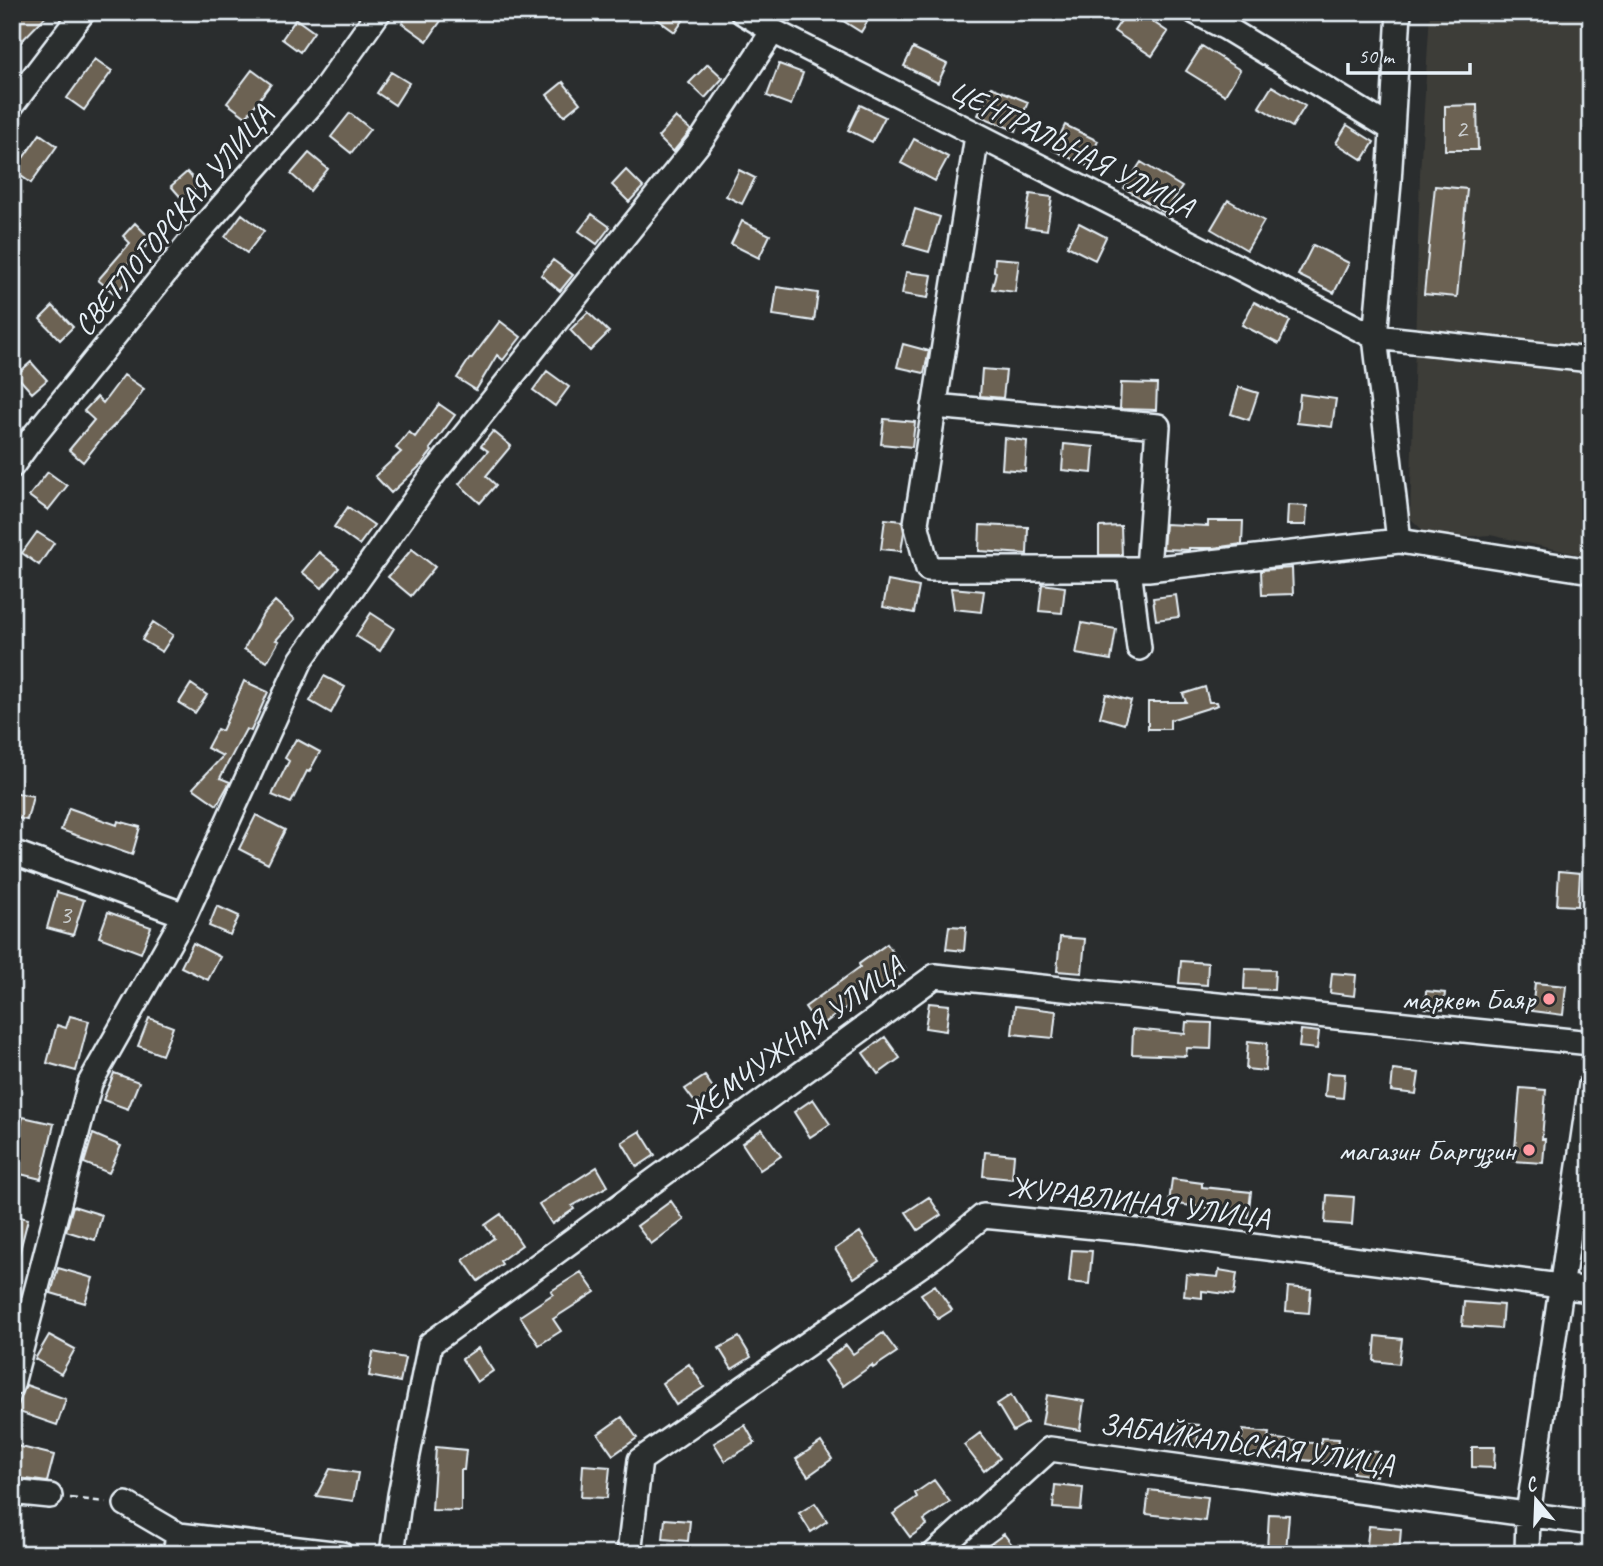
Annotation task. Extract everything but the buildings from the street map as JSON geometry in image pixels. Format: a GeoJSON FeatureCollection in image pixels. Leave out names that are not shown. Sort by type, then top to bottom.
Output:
{"type":"FeatureCollection","features":[{"type":"Feature","properties":{"kind":"street"},"geometry":{"type":"LineString","coordinates":[[12,105],[83,12]]}},
{"type":"Feature","properties":{"kind":"street","name":"СВЕТЛОГОРСКАЯ УЛИЦА"},"geometry":{"type":"LineString","coordinates":[[12,466],[191,241],[320,95],[379,12]]}},
{"type":"Feature","properties":{"kind":"street","name":"ЦЕНТРАЛЬНАЯ УЛИЦА"},"geometry":{"type":"LineString","coordinates":[[742,12],[773,31],[977,136],[1375,337]]}},
{"type":"Feature","properties":{"kind":"street"},"geometry":{"type":"LineString","coordinates":[[1195,12],[1231,20],[1392,129]]}},
{"type":"Feature","properties":{"kind":"street"},"geometry":{"type":"LineString","coordinates":[[1399,12],[1375,337],[1399,541]]}},
{"type":"Feature","properties":{"kind":"street"},"geometry":{"type":"LineString","coordinates":[[12,1384],[90,1083],[185,915],[301,660],[432,476],[702,139],[773,31]]}},
{"type":"Feature","properties":{"kind":"street"},"geometry":{"type":"LineString","coordinates":[[977,136],[916,523],[928,569],[1139,569],[1399,541],[1591,571]]}},
{"type":"Feature","properties":{"kind":"street"},"geometry":{"type":"LineString","coordinates":[[1375,337],[1591,360]]}},
{"type":"Feature","properties":{"kind":"street"},"geometry":{"type":"LineString","coordinates":[[934,406],[1158,426],[1139,569],[1139,648]]}},
{"type":"Feature","properties":{"kind":"street"},"geometry":{"type":"LineString","coordinates":[[12,852],[185,915]]}},
{"type":"Feature","properties":{"kind":"street","name":"ЖЕМЧУЖНАЯ УЛИЦА"},"geometry":{"type":"LineString","coordinates":[[392,1554],[400,1495],[430,1345],[935,976],[1591,1043]]}},
{"type":"Feature","properties":{"kind":"street"},"geometry":{"type":"LineString","coordinates":[[1527,1554],[1528,1514],[1591,1084]]}},
{"type":"Feature","properties":{"kind":"street","name":"ЖУРАВЛИНАЯ УЛИЦА"},"geometry":{"type":"LineString","coordinates":[[628,1554],[640,1460],[934,1256],[983,1216],[1136,1231],[1591,1290]]}},
{"type":"Feature","properties":{"kind":"street","name":"ЗАБАЙКАЛЬСКАЯ УЛИЦА"},"geometry":{"type":"LineString","coordinates":[[934,1554],[1050,1449],[1591,1523]]}},
{"type":"Feature","properties":{"kind":"street"},"geometry":{"type":"LineString","coordinates":[[12,1490],[50,1496]]}},
{"type":"Feature","properties":{"kind":"street"},"geometry":{"type":"LineString","coordinates":[[126,1504],[176,1545],[341,1554]]}},
{"type":"Feature","properties":{"kind":"path"},"geometry":{"type":"LineString","coordinates":[[50,1496],[126,1504]]}},
{"type":"Feature","properties":{"kind":"shaded area"},"geometry":{"type":"Polygon","coordinates":[[[1430,12],[1591,12],[1591,557],[1490,535],[1432,539],[1410,518],[1420,174],[1430,12]]]}},
{"type":"Feature","properties":{"kind":"place","name":"маркет Баяр"},"geometry":{"type":"Point","coordinates":[1549,999]}},
{"type":"Feature","properties":{"kind":"place","name":"магазин Баргузин"},"geometry":{"type":"Point","coordinates":[1529,1150]}}]}
